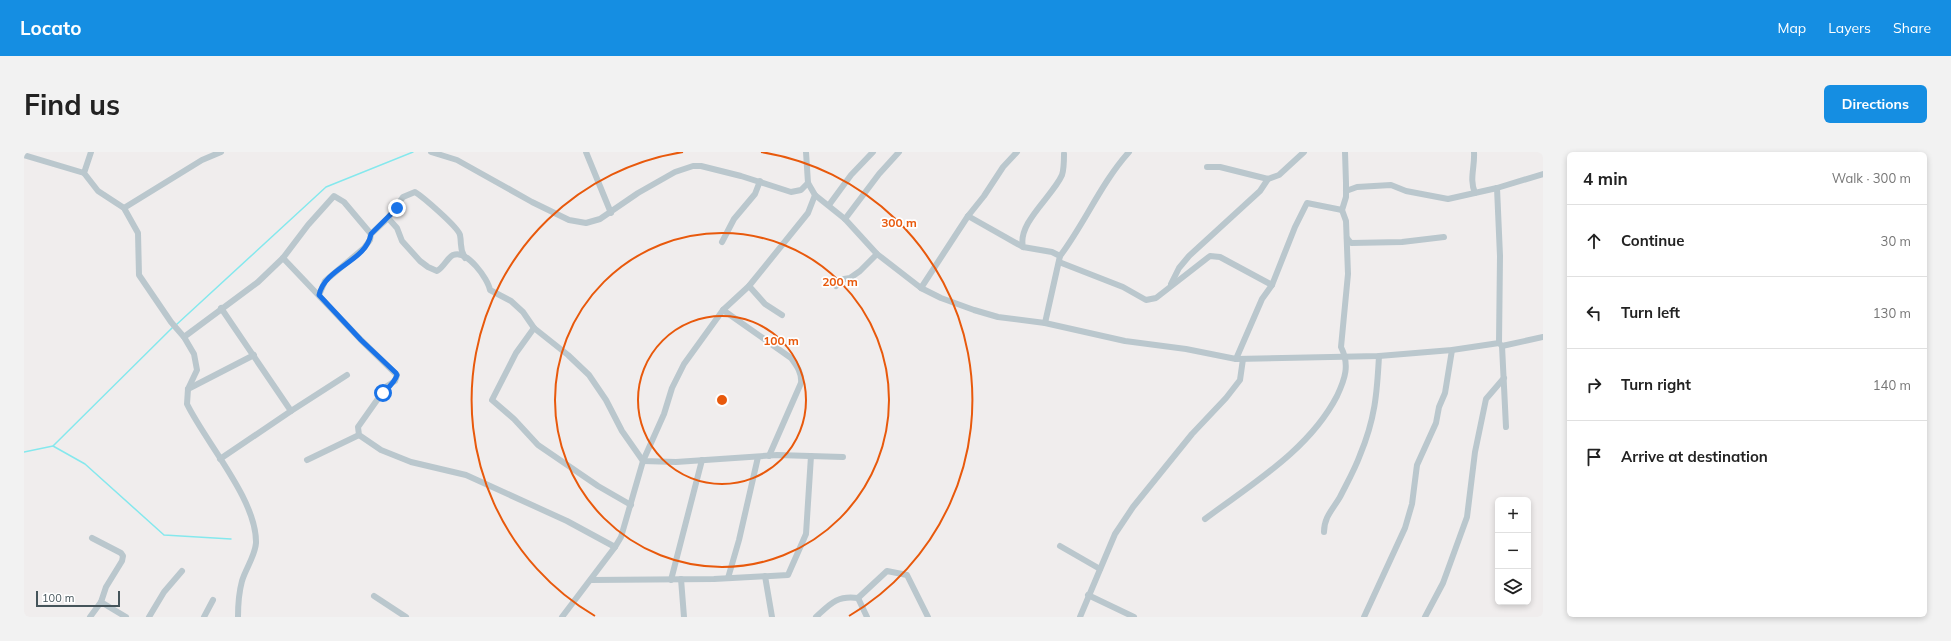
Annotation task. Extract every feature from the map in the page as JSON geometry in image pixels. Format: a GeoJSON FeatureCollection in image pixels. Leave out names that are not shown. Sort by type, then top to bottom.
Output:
{"type":"FeatureCollection","features":[{"type":"Feature","properties":{"kind":"street"},"geometry":{"type":"LineString","coordinates":[[84,173],[90,152]]}},
{"type":"Feature","properties":{"kind":"street"},"geometry":{"type":"LineString","coordinates":[[124,208],[202,160],[221,152]]}},
{"type":"Feature","properties":{"kind":"street"},"geometry":{"type":"LineString","coordinates":[[431,152],[457,160],[532,202],[569,220],[586,223],[600,219],[611,213],[638,193],[675,172],[693,166],[701,166],[760,180],[791,192],[801,190],[808,183]]}},
{"type":"Feature","properties":{"kind":"street"},"geometry":{"type":"LineString","coordinates":[[586,152],[611,213]]}},
{"type":"Feature","properties":{"kind":"street"},"geometry":{"type":"LineString","coordinates":[[806,152],[808,183],[815,195],[845,219],[877,254],[921,288],[941,298],[998,317],[1045,323],[1125,341],[1186,349],[1236,359],[1379,356],[1500,345],[1543,337]]}},
{"type":"Feature","properties":{"kind":"street"},"geometry":{"type":"LineString","coordinates":[[829,205],[851,175],[873,152]]}},
{"type":"Feature","properties":{"kind":"street"},"geometry":{"type":"LineString","coordinates":[[845,219],[879,174],[899,152]]}},
{"type":"Feature","properties":{"kind":"street"},"geometry":{"type":"LineString","coordinates":[[921,288],[1003,166],[1017,152]]}},
{"type":"Feature","properties":{"kind":"street"},"geometry":{"type":"LineString","coordinates":[[1045,323],[1059,259],[1119,163],[1129,152]]}},
{"type":"Feature","properties":{"kind":"street"},"geometry":{"type":"LineString","coordinates":[[1206,167],[1220,167],[1268,179],[1279,175],[1304,152]]}},
{"type":"Feature","properties":{"kind":"street"},"geometry":{"type":"LineString","coordinates":[[1205,519],[1281,462],[1300,445],[1320,424],[1330,409],[1346,376],[1346,357],[1341,347],[1348,274],[1346,221],[1342,210],[1346,191],[1345,152]]}},
{"type":"Feature","properties":{"kind":"street"},"geometry":{"type":"LineString","coordinates":[[1474,152],[1475,162],[1471,184],[1475,193]]}},
{"type":"Feature","properties":{"kind":"street"},"geometry":{"type":"LineString","coordinates":[[1023,247],[1023,235],[1034,214],[1062,174],[1064,154]]}},
{"type":"Feature","properties":{"kind":"street"},"geometry":{"type":"LineString","coordinates":[[24,155],[84,173],[98,191],[124,208],[138,233],[140,275],[171,322],[178,328],[184,337],[197,362],[197,370],[188,389],[187,404],[241,494],[254,525],[256,537],[254,551],[242,580],[239,596],[238,617]]}},
{"type":"Feature","properties":{"kind":"street"},"geometry":{"type":"LineString","coordinates":[[1346,191],[1357,186],[1391,185],[1406,191],[1448,199],[1497,188],[1543,174]]}},
{"type":"Feature","properties":{"kind":"street"},"geometry":{"type":"LineString","coordinates":[[1170,287],[1179,268],[1189,256],[1260,191],[1268,179]]}},
{"type":"Feature","properties":{"kind":"street"},"geometry":{"type":"LineString","coordinates":[[722,242],[734,219],[755,194],[760,180]]}},
{"type":"Feature","properties":{"kind":"street"},"geometry":{"type":"LineString","coordinates":[[1497,188],[1500,256],[1500,345],[1504,378],[1506,427]]}},
{"type":"Feature","properties":{"kind":"street"},"geometry":{"type":"LineString","coordinates":[[319,295],[325,281],[364,248],[370,240],[371,234],[388,218],[403,197],[415,192],[423,197],[455,227],[460,234],[460,250],[466,259]]}},
{"type":"Feature","properties":{"kind":"street"},"geometry":{"type":"LineString","coordinates":[[562,617],[615,547],[625,526],[642,461],[664,414],[672,388],[684,364],[724,310],[749,286],[808,213],[815,195]]}},
{"type":"Feature","properties":{"kind":"street"},"geometry":{"type":"LineString","coordinates":[[184,337],[221,308],[258,282],[283,258],[308,225],[334,196],[344,202],[371,234]]}},
{"type":"Feature","properties":{"kind":"street"},"geometry":{"type":"LineString","coordinates":[[1236,359],[1262,299],[1272,285],[1295,227],[1307,203],[1342,210]]}},
{"type":"Feature","properties":{"kind":"street"},"geometry":{"type":"LineString","coordinates":[[968,216],[1023,247],[1052,252],[1059,259],[1123,287],[1146,300],[1156,298],[1201,261],[1214,256],[1265,280],[1272,285]]}},
{"type":"Feature","properties":{"kind":"street"},"geometry":{"type":"LineString","coordinates":[[388,218],[397,228],[402,241],[428,268],[437,270],[440,269],[453,255],[457,254],[475,264],[485,277],[490,290],[511,301],[522,312],[534,328],[568,355],[589,375],[606,400],[622,431],[642,461]]}},
{"type":"Feature","properties":{"kind":"street"},"geometry":{"type":"LineString","coordinates":[[1347,238],[1351,243],[1402,242],[1444,237]]}},
{"type":"Feature","properties":{"kind":"street"},"geometry":{"type":"LineString","coordinates":[[836,286],[844,279],[850,278],[860,271],[877,254]]}},
{"type":"Feature","properties":{"kind":"street"},"geometry":{"type":"LineString","coordinates":[[283,258],[361,340],[397,375],[395,381],[387,386],[358,427],[359,434],[381,450],[411,462],[442,471],[466,475],[567,521],[615,547]]}},
{"type":"Feature","properties":{"kind":"street"},"geometry":{"type":"LineString","coordinates":[[749,286],[765,304],[782,315]]}},
{"type":"Feature","properties":{"kind":"street"},"geometry":{"type":"LineString","coordinates":[[221,308],[291,411]]}},
{"type":"Feature","properties":{"kind":"street"},"geometry":{"type":"LineString","coordinates":[[724,310],[791,358],[798,367],[801,376],[801,383],[769,456]]}},
{"type":"Feature","properties":{"kind":"street"},"geometry":{"type":"LineString","coordinates":[[534,328],[510,363],[492,400],[514,419],[538,445],[598,486],[631,505]]}},
{"type":"Feature","properties":{"kind":"street"},"geometry":{"type":"LineString","coordinates":[[1364,617],[1405,528],[1412,504],[1417,465],[1436,423],[1439,407],[1445,393],[1452,350]]}},
{"type":"Feature","properties":{"kind":"street"},"geometry":{"type":"LineString","coordinates":[[188,389],[254,356]]}},
{"type":"Feature","properties":{"kind":"street"},"geometry":{"type":"LineString","coordinates":[[1324,532],[1324,522],[1339,498],[1360,456],[1372,420],[1377,396],[1379,356]]}},
{"type":"Feature","properties":{"kind":"street"},"geometry":{"type":"LineString","coordinates":[[1080,617],[1115,534],[1133,507],[1192,434],[1226,398],[1240,380],[1243,359]]}},
{"type":"Feature","properties":{"kind":"street"},"geometry":{"type":"LineString","coordinates":[[220,459],[347,375]]}},
{"type":"Feature","properties":{"kind":"street"},"geometry":{"type":"LineString","coordinates":[[1426,617],[1443,583],[1466,517],[1475,452],[1486,399],[1504,378]]}},
{"type":"Feature","properties":{"kind":"street"},"geometry":{"type":"LineString","coordinates":[[307,460],[359,434]]}},
{"type":"Feature","properties":{"kind":"street"},"geometry":{"type":"LineString","coordinates":[[642,461],[676,462],[758,456],[843,457]]}},
{"type":"Feature","properties":{"kind":"street"},"geometry":{"type":"LineString","coordinates":[[728,578],[739,540],[758,456]]}},
{"type":"Feature","properties":{"kind":"street"},"geometry":{"type":"LineString","coordinates":[[591,580],[671,580],[788,575],[806,534],[811,456]]}},
{"type":"Feature","properties":{"kind":"street"},"geometry":{"type":"LineString","coordinates":[[671,580],[702,460]]}},
{"type":"Feature","properties":{"kind":"street"},"geometry":{"type":"LineString","coordinates":[[90,617],[101,602],[106,587],[122,561],[123,556],[121,553],[92,538]]}},
{"type":"Feature","properties":{"kind":"street"},"geometry":{"type":"LineString","coordinates":[[1060,546],[1100,569]]}},
{"type":"Feature","properties":{"kind":"street"},"geometry":{"type":"LineString","coordinates":[[149,617],[164,592],[182,571]]}},
{"type":"Feature","properties":{"kind":"street"},"geometry":{"type":"LineString","coordinates":[[858,598],[887,571],[907,574],[928,617]]}},
{"type":"Feature","properties":{"kind":"street"},"geometry":{"type":"LineString","coordinates":[[765,576],[772,617]]}},
{"type":"Feature","properties":{"kind":"street"},"geometry":{"type":"LineString","coordinates":[[681,579],[684,617]]}},
{"type":"Feature","properties":{"kind":"street"},"geometry":{"type":"LineString","coordinates":[[1088,595],[1134,617]]}},
{"type":"Feature","properties":{"kind":"street"},"geometry":{"type":"LineString","coordinates":[[374,596],[406,617]]}},
{"type":"Feature","properties":{"kind":"street"},"geometry":{"type":"LineString","coordinates":[[816,617],[837,599],[851,596],[858,598],[867,617]]}},
{"type":"Feature","properties":{"kind":"street"},"geometry":{"type":"LineString","coordinates":[[204,617],[213,600]]}},
{"type":"Feature","properties":{"kind":"street"},"geometry":{"type":"LineString","coordinates":[[101,602],[126,617]]}},
{"type":"Feature","properties":{"kind":"waterway"},"geometry":{"type":"LineString","coordinates":[[176,325],[326,187],[413,152]]}},
{"type":"Feature","properties":{"kind":"waterway"},"geometry":{"type":"LineString","coordinates":[[24,452],[53,446],[173,327]]}},
{"type":"Feature","properties":{"kind":"waterway"},"geometry":{"type":"LineString","coordinates":[[53,446],[85,464],[164,535],[231,539]]}},
{"type":"Feature","properties":{"kind":"route"},"geometry":{"type":"LineString","coordinates":[[383,393],[387,386],[395,381],[397,375],[396,373],[361,340],[319,295],[325,281],[364,248],[370,240],[371,234],[397,208]]}}]}
